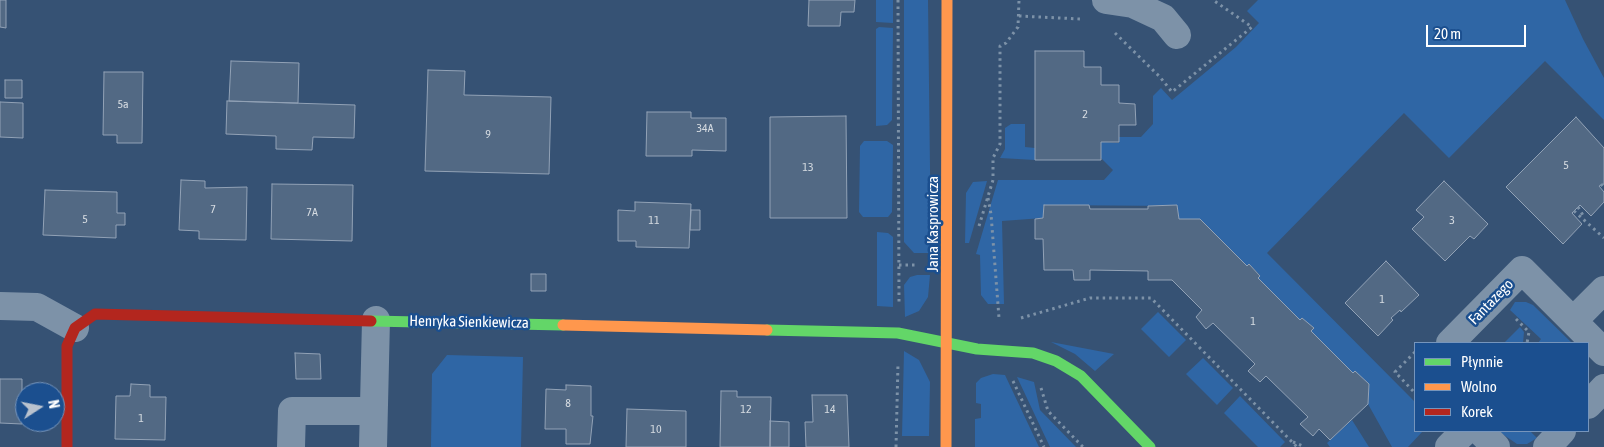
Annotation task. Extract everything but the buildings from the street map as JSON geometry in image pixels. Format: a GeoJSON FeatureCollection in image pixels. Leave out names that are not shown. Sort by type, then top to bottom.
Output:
{"type":"FeatureCollection","features":[{"type":"Feature","properties":{"kind":"street","name":"Jana Kasprowicza"},"geometry":{"type":"LineString","coordinates":[[946,447],[948,342],[947,0]]}},
{"type":"Feature","properties":{"kind":"street"},"geometry":{"type":"LineString","coordinates":[[1106,0],[1133,4],[1163,18],[1177,35]]}},
{"type":"Feature","properties":{"kind":"street","name":"Fantazego"},"geometry":{"type":"LineString","coordinates":[[1451,342],[1522,270],[1604,352]]}},
{"type":"Feature","properties":{"kind":"street"},"geometry":{"type":"LineString","coordinates":[[1573,321],[1604,290]]}},
{"type":"Feature","properties":{"kind":"street"},"geometry":{"type":"LineString","coordinates":[[0,306],[37,307],[75,328],[67,346],[67,447]]}},
{"type":"Feature","properties":{"kind":"street","name":"Henryka Sienkiewicza"},"geometry":{"type":"LineString","coordinates":[[75,328],[95,314],[889,333],[948,342],[977,349],[1013,350],[1056,361],[1080,376],[1150,447]]}},
{"type":"Feature","properties":{"kind":"street"},"geometry":{"type":"LineString","coordinates":[[373,447],[376,320]]}},
{"type":"Feature","properties":{"kind":"street"},"geometry":{"type":"LineString","coordinates":[[1589,404],[1604,388]]}},
{"type":"Feature","properties":{"kind":"street"},"geometry":{"type":"LineString","coordinates":[[291,447],[292,411],[373,411]]}},
{"type":"Feature","properties":{"kind":"street"},"geometry":{"type":"LineString","coordinates":[[1448,447],[1464,432]]}},
{"type":"Feature","properties":{"kind":"street"},"geometry":{"type":"LineString","coordinates":[[1481,432],[1496,447]]}},
{"type":"Feature","properties":{"kind":"street"},"geometry":{"type":"LineString","coordinates":[[1547,447],[1561,432]]}},
{"type":"Feature","properties":{"kind":"path"},"geometry":{"type":"LineString","coordinates":[[898,0],[898,312]]}},
{"type":"Feature","properties":{"kind":"path"},"geometry":{"type":"LineString","coordinates":[[978,231],[993,180],[994,158],[1000,144],[1000,46],[1006,43],[1018,27],[1019,0]]}},
{"type":"Feature","properties":{"kind":"path"},"geometry":{"type":"LineString","coordinates":[[988,197],[992,214],[997,319],[1004,320]]}},
{"type":"Feature","properties":{"kind":"path"},"geometry":{"type":"LineString","coordinates":[[1578,207],[1586,220]]}},
{"type":"Feature","properties":{"kind":"path"},"geometry":{"type":"LineString","coordinates":[[1574,211],[1604,238]]}},
{"type":"Feature","properties":{"kind":"path"},"geometry":{"type":"LineString","coordinates":[[1018,320],[1090,298],[1151,298],[1297,447]]}},
{"type":"Feature","properties":{"kind":"path"},"geometry":{"type":"LineString","coordinates":[[1414,353],[1395,372],[1414,392]]}},
{"type":"Feature","properties":{"kind":"path"},"geometry":{"type":"LineString","coordinates":[[896,447],[898,355]]}},
{"type":"Feature","properties":{"kind":"path"},"geometry":{"type":"LineString","coordinates":[[1011,376],[1044,447]]}},
{"type":"Feature","properties":{"kind":"path"},"geometry":{"type":"LineString","coordinates":[[1038,383],[1048,410],[1084,447]]}},
{"type":"Feature","properties":{"kind":"path"},"geometry":{"type":"LineString","coordinates":[[1293,442],[1305,447]]}},
{"type":"Feature","properties":{"kind":"shaded area"},"geometry":{"type":"Polygon","coordinates":[[[876,0],[893,0],[893,23],[876,22],[876,0]]]}},
{"type":"Feature","properties":{"kind":"shaded area"},"geometry":{"type":"Polygon","coordinates":[[[904,0],[928,0],[931,253],[914,253],[904,242],[904,0]]]}},
{"type":"Feature","properties":{"kind":"shaded area"},"geometry":{"type":"Polygon","coordinates":[[[1258,0],[1565,0],[1604,78],[1604,120],[1545,61],[1449,158],[1404,113],[1267,253],[1414,401],[1414,432],[1422,432],[1408,447],[1392,447],[1368,404],[1369,384],[1353,373],[1311,331],[1313,328],[1302,318],[1300,320],[1258,278],[1260,275],[1249,264],[1247,266],[1200,219],[1179,219],[1177,206],[1044,205],[1043,218],[1002,221],[1004,304],[988,304],[981,295],[980,255],[976,254],[998,180],[1104,180],[1113,170],[1101,158],[1101,142],[1119,143],[1119,137],[1141,137],[1153,124],[1153,96],[1161,88],[1172,100],[1236,47],[1259,23],[1247,11],[1258,0]]]}},
{"type":"Feature","properties":{"kind":"shaded area"},"geometry":{"type":"Polygon","coordinates":[[[879,27],[893,28],[892,120],[887,125],[876,126],[876,29],[879,27]]]}},
{"type":"Feature","properties":{"kind":"shaded area"},"geometry":{"type":"Polygon","coordinates":[[[1011,124],[1025,124],[1025,147],[1035,148],[1035,160],[1000,158],[1005,149],[1005,128],[1011,124]]]}},
{"type":"Feature","properties":{"kind":"shaded area"},"geometry":{"type":"Polygon","coordinates":[[[864,141],[887,141],[893,145],[892,212],[888,217],[863,217],[859,212],[860,146],[864,141]]]}},
{"type":"Feature","properties":{"kind":"shaded area"},"geometry":{"type":"Polygon","coordinates":[[[987,181],[969,243],[965,243],[966,193],[973,182],[987,181]]]}},
{"type":"Feature","properties":{"kind":"shaded area"},"geometry":{"type":"Polygon","coordinates":[[[877,232],[888,233],[893,237],[893,307],[877,306],[877,232]]]}},
{"type":"Feature","properties":{"kind":"shaded area"},"geometry":{"type":"Polygon","coordinates":[[[930,275],[928,297],[919,311],[905,317],[904,285],[910,277],[930,275]]]}},
{"type":"Feature","properties":{"kind":"shaded area"},"geometry":{"type":"Polygon","coordinates":[[[1515,302],[1526,302],[1533,305],[1571,342],[1539,342],[1541,339],[1510,310],[1515,302]]]}},
{"type":"Feature","properties":{"kind":"shaded area"},"geometry":{"type":"Polygon","coordinates":[[[1158,312],[1186,340],[1169,357],[1141,329],[1158,312]]]}},
{"type":"Feature","properties":{"kind":"shaded area"},"geometry":{"type":"Polygon","coordinates":[[[1520,327],[1524,332],[1523,342],[1505,342],[1520,327]]]}},
{"type":"Feature","properties":{"kind":"shaded area"},"geometry":{"type":"Polygon","coordinates":[[[1051,342],[1114,354],[1095,371],[1075,354],[1051,342]]]}},
{"type":"Feature","properties":{"kind":"shaded area"},"geometry":{"type":"Polygon","coordinates":[[[904,351],[919,360],[930,382],[929,436],[902,436],[904,351]]]}},
{"type":"Feature","properties":{"kind":"shaded area"},"geometry":{"type":"Polygon","coordinates":[[[447,355],[523,357],[521,447],[431,447],[432,374],[447,355]]]}},
{"type":"Feature","properties":{"kind":"shaded area"},"geometry":{"type":"Polygon","coordinates":[[[1203,358],[1233,388],[1217,405],[1186,374],[1203,358]]]}},
{"type":"Feature","properties":{"kind":"shaded area"},"geometry":{"type":"Polygon","coordinates":[[[993,374],[1005,375],[1039,447],[975,447],[975,419],[981,418],[981,404],[976,403],[976,383],[981,378],[993,374]]]}},
{"type":"Feature","properties":{"kind":"shaded area"},"geometry":{"type":"Polygon","coordinates":[[[1017,377],[1034,382],[1040,410],[1076,447],[1050,447],[1017,377]]]}},
{"type":"Feature","properties":{"kind":"shaded area"},"geometry":{"type":"Polygon","coordinates":[[[1240,396],[1285,442],[1280,447],[1258,447],[1224,413],[1240,396]]]}},
{"type":"Feature","properties":{"kind":"shaded area"},"geometry":{"type":"Polygon","coordinates":[[[1352,420],[1369,447],[1330,447],[1327,443],[1352,420]]]}},
{"type":"Feature","properties":{"kind":"shaded area"},"geometry":{"type":"Polygon","coordinates":[[[1499,432],[1531,432],[1537,438],[1527,444],[1517,444],[1499,432]]]}},
{"type":"Feature","properties":{"kind":"traffic: fast"},"geometry":{"type":"LineString","coordinates":[[371,321],[563,325]]}},
{"type":"Feature","properties":{"kind":"traffic: fast"},"geometry":{"type":"LineString","coordinates":[[767,330],[898,333],[977,349],[1033,353],[1056,361],[1081,376],[1150,447]]}},
{"type":"Feature","properties":{"kind":"traffic: slow"},"geometry":{"type":"LineString","coordinates":[[946,447],[947,0]]}},
{"type":"Feature","properties":{"kind":"traffic: slow"},"geometry":{"type":"LineString","coordinates":[[563,325],[767,330]]}},
{"type":"Feature","properties":{"kind":"traffic: jam"},"geometry":{"type":"LineString","coordinates":[[67,447],[67,346],[75,328],[95,314],[371,321]]}}]}
